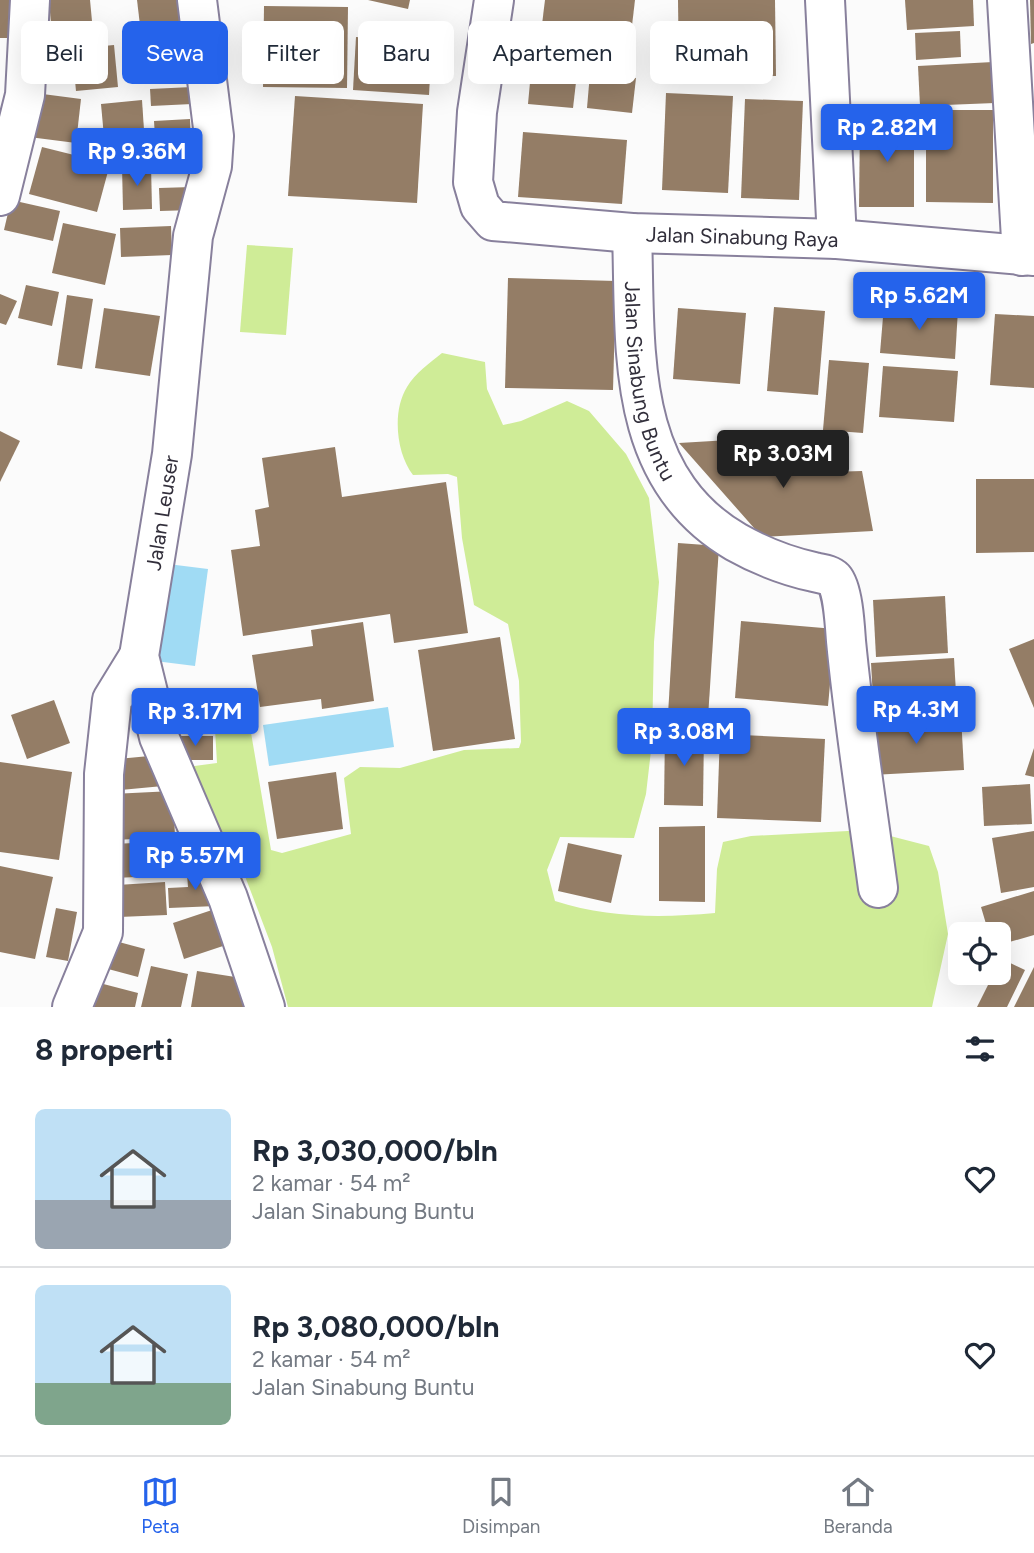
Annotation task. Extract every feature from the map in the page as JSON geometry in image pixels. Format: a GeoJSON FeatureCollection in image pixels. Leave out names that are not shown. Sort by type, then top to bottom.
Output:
{"type":"FeatureCollection","features":[{"type":"Feature","properties":{"kind":"street"},"geometry":{"type":"LineString","coordinates":[[0,196],[25,95],[30,0]]}},
{"type":"Feature","properties":{"kind":"street","name":"Jalan Leuser"},"geometry":{"type":"LineString","coordinates":[[197,0],[214,155],[193,236],[172,454],[139,656],[159,737],[231,906],[264,1007]]}},
{"type":"Feature","properties":{"kind":"street","name":"Jalan Sinabung Raya"},"geometry":{"type":"LineString","coordinates":[[494,0],[477,112],[473,182],[480,206],[494,221],[632,233],[837,239],[1028,256]]}},
{"type":"Feature","properties":{"kind":"street"},"geometry":{"type":"LineString","coordinates":[[825,0],[837,239]]}},
{"type":"Feature","properties":{"kind":"street"},"geometry":{"type":"LineString","coordinates":[[1007,0],[1028,256]]}},
{"type":"Feature","properties":{"kind":"street","name":"Jalan Sinabung Buntu"},"geometry":{"type":"LineString","coordinates":[[632,233],[636,373],[655,449],[670,482],[709,525],[718,531],[781,565],[826,575],[837,584],[844,618],[851,698],[878,888]]}},
{"type":"Feature","properties":{"kind":"street"},"geometry":{"type":"LineString","coordinates":[[72,1007],[103,932],[104,774],[112,700],[139,656]]}},
{"type":"Feature","properties":{"kind":"green space"},"geometry":{"type":"Polygon","coordinates":[[[247,245],[293,248],[286,335],[240,332],[247,245]]]}},
{"type":"Feature","properties":{"kind":"green space"},"geometry":{"type":"Polygon","coordinates":[[[442,353],[485,362],[487,389],[503,425],[521,421],[567,401],[589,411],[626,454],[649,498],[659,582],[654,642],[652,742],[646,794],[634,838],[560,837],[547,870],[555,901],[614,914],[675,916],[715,913],[717,869],[723,842],[751,836],[867,830],[929,846],[938,872],[948,934],[932,1007],[288,1007],[272,947],[243,871],[223,837],[194,800],[187,767],[217,763],[215,729],[218,707],[239,696],[249,721],[271,850],[282,853],[351,834],[344,778],[360,767],[400,768],[464,750],[519,748],[521,742],[519,681],[508,624],[474,605],[462,538],[457,477],[448,474],[413,475],[400,444],[398,420],[402,397],[423,368],[442,353]]]}},
{"type":"Feature","properties":{"kind":"water"},"geometry":{"type":"Polygon","coordinates":[[[160,563],[208,569],[195,666],[147,660],[160,563]]]}},
{"type":"Feature","properties":{"kind":"water"},"geometry":{"type":"Polygon","coordinates":[[[388,707],[394,747],[269,766],[263,725],[388,707]]]}},
{"type":"Feature","properties":{"kind":"building"},"geometry":{"type":"Polygon","coordinates":[[[0,0],[19,0],[18,38],[0,38],[0,0]]]}},
{"type":"Feature","properties":{"kind":"building"},"geometry":{"type":"Polygon","coordinates":[[[49,0],[90,0],[92,21],[51,21],[49,0]]]}},
{"type":"Feature","properties":{"kind":"building"},"geometry":{"type":"Polygon","coordinates":[[[137,0],[184,0],[186,21],[140,21],[137,0]]]}},
{"type":"Feature","properties":{"kind":"building"},"geometry":{"type":"Polygon","coordinates":[[[368,0],[410,0],[408,9],[368,0]]]}},
{"type":"Feature","properties":{"kind":"building"},"geometry":{"type":"Polygon","coordinates":[[[545,0],[635,0],[633,21],[542,21],[545,0]]]}},
{"type":"Feature","properties":{"kind":"building"},"geometry":{"type":"Polygon","coordinates":[[[678,0],[775,0],[776,76],[773,76],[773,21],[678,21],[678,0]]]}},
{"type":"Feature","properties":{"kind":"building"},"geometry":{"type":"Polygon","coordinates":[[[905,0],[973,0],[974,26],[907,30],[905,0]]]}},
{"type":"Feature","properties":{"kind":"building"},"geometry":{"type":"Polygon","coordinates":[[[1030,0],[1034,0],[1034,43],[1031,44],[1030,0]]]}},
{"type":"Feature","properties":{"kind":"building"},"geometry":{"type":"Polygon","coordinates":[[[264,6],[348,7],[347,88],[263,87],[263,84],[344,84],[344,21],[264,21],[264,6]]]}},
{"type":"Feature","properties":{"kind":"building"},"geometry":{"type":"Polygon","coordinates":[[[960,31],[961,57],[916,60],[915,33],[960,31]]]}},
{"type":"Feature","properties":{"kind":"building"},"geometry":{"type":"Polygon","coordinates":[[[356,37],[358,84],[430,84],[429,95],[353,90],[356,37]]]}},
{"type":"Feature","properties":{"kind":"building"},"geometry":{"type":"Polygon","coordinates":[[[114,45],[118,87],[76,91],[75,84],[108,84],[108,46],[114,45]]]}},
{"type":"Feature","properties":{"kind":"building"},"geometry":{"type":"Polygon","coordinates":[[[993,62],[995,103],[920,106],[918,66],[993,62]]]}},
{"type":"Feature","properties":{"kind":"building"},"geometry":{"type":"Polygon","coordinates":[[[530,84],[576,84],[573,108],[528,104],[530,84]]]}},
{"type":"Feature","properties":{"kind":"building"},"geometry":{"type":"Polygon","coordinates":[[[589,84],[635,84],[632,113],[587,108],[589,84]]]}},
{"type":"Feature","properties":{"kind":"building"},"geometry":{"type":"Polygon","coordinates":[[[192,87],[192,104],[151,106],[150,89],[192,87]]]}},
{"type":"Feature","properties":{"kind":"building"},"geometry":{"type":"Polygon","coordinates":[[[35,93],[81,99],[76,143],[29,137],[35,93]]]}},
{"type":"Feature","properties":{"kind":"building"},"geometry":{"type":"Polygon","coordinates":[[[666,93],[733,96],[728,193],[662,190],[666,93]]]}},
{"type":"Feature","properties":{"kind":"building"},"geometry":{"type":"Polygon","coordinates":[[[295,96],[423,104],[417,203],[288,196],[295,96]]]}},
{"type":"Feature","properties":{"kind":"building"},"geometry":{"type":"Polygon","coordinates":[[[745,99],[803,101],[799,200],[741,198],[745,99]]]}},
{"type":"Feature","properties":{"kind":"building"},"geometry":{"type":"Polygon","coordinates":[[[142,100],[145,145],[105,148],[101,104],[142,100]]]}},
{"type":"Feature","properties":{"kind":"building"},"geometry":{"type":"Polygon","coordinates":[[[926,110],[993,110],[993,203],[926,202],[926,110]]]}},
{"type":"Feature","properties":{"kind":"building"},"geometry":{"type":"Polygon","coordinates":[[[190,119],[192,170],[157,172],[154,121],[190,119]]]}},
{"type":"Feature","properties":{"kind":"building"},"geometry":{"type":"Polygon","coordinates":[[[914,120],[914,207],[859,207],[860,121],[914,120]]]}},
{"type":"Feature","properties":{"kind":"building"},"geometry":{"type":"Polygon","coordinates":[[[523,132],[627,140],[622,204],[518,197],[523,132]]]}},
{"type":"Feature","properties":{"kind":"building"},"geometry":{"type":"Polygon","coordinates":[[[42,147],[110,164],[97,212],[29,194],[42,147]]]}},
{"type":"Feature","properties":{"kind":"building"},"geometry":{"type":"Polygon","coordinates":[[[151,165],[152,209],[123,210],[122,166],[151,165]]]}},
{"type":"Feature","properties":{"kind":"building"},"geometry":{"type":"Polygon","coordinates":[[[192,187],[193,210],[160,211],[159,188],[192,187]]]}},
{"type":"Feature","properties":{"kind":"building"},"geometry":{"type":"Polygon","coordinates":[[[11,200],[60,211],[53,241],[4,230],[11,200]]]}},
{"type":"Feature","properties":{"kind":"building"},"geometry":{"type":"Polygon","coordinates":[[[63,223],[116,234],[105,285],[52,273],[63,223]]]}},
{"type":"Feature","properties":{"kind":"building"},"geometry":{"type":"Polygon","coordinates":[[[171,226],[172,255],[121,257],[120,228],[171,226]]]}},
{"type":"Feature","properties":{"kind":"building"},"geometry":{"type":"Polygon","coordinates":[[[508,278],[616,281],[613,390],[505,388],[508,278]]]}},
{"type":"Feature","properties":{"kind":"building"},"geometry":{"type":"Polygon","coordinates":[[[26,285],[59,292],[52,326],[18,318],[26,285]]]}},
{"type":"Feature","properties":{"kind":"building"},"geometry":{"type":"Polygon","coordinates":[[[0,294],[17,301],[6,325],[0,323],[0,294]]]}},
{"type":"Feature","properties":{"kind":"building"},"geometry":{"type":"Polygon","coordinates":[[[67,295],[93,299],[82,369],[57,365],[67,295]]]}},
{"type":"Feature","properties":{"kind":"building"},"geometry":{"type":"Polygon","coordinates":[[[884,305],[958,310],[955,359],[880,353],[884,305]]]}},
{"type":"Feature","properties":{"kind":"building"},"geometry":{"type":"Polygon","coordinates":[[[774,307],[825,311],[818,395],[767,391],[774,307]]]}},
{"type":"Feature","properties":{"kind":"building"},"geometry":{"type":"Polygon","coordinates":[[[104,308],[160,316],[150,376],[95,368],[104,308]]]}},
{"type":"Feature","properties":{"kind":"building"},"geometry":{"type":"Polygon","coordinates":[[[678,308],[746,313],[740,384],[673,379],[678,308]]]}},
{"type":"Feature","properties":{"kind":"building"},"geometry":{"type":"Polygon","coordinates":[[[995,314],[1034,316],[1034,388],[990,385],[995,314]]]}},
{"type":"Feature","properties":{"kind":"building"},"geometry":{"type":"Polygon","coordinates":[[[829,360],[869,363],[863,433],[823,430],[829,360]]]}},
{"type":"Feature","properties":{"kind":"building"},"geometry":{"type":"Polygon","coordinates":[[[883,366],[958,371],[954,422],[879,417],[883,366]]]}},
{"type":"Feature","properties":{"kind":"building"},"geometry":{"type":"Polygon","coordinates":[[[0,431],[20,441],[0,482],[0,431]]]}},
{"type":"Feature","properties":{"kind":"building"},"geometry":{"type":"Polygon","coordinates":[[[763,438],[797,473],[862,471],[873,531],[762,537],[679,443],[763,438]]]}},
{"type":"Feature","properties":{"kind":"building"},"geometry":{"type":"Polygon","coordinates":[[[335,447],[342,497],[446,482],[468,633],[394,643],[390,614],[243,636],[231,550],[260,546],[255,510],[269,507],[262,458],[335,447]]]}},
{"type":"Feature","properties":{"kind":"building"},"geometry":{"type":"Polygon","coordinates":[[[976,479],[1034,479],[1034,552],[976,553],[976,479]]]}},
{"type":"Feature","properties":{"kind":"building"},"geometry":{"type":"Polygon","coordinates":[[[678,543],[719,546],[708,718],[668,715],[678,543]]]}},
{"type":"Feature","properties":{"kind":"building"},"geometry":{"type":"Polygon","coordinates":[[[945,596],[948,653],[876,657],[873,600],[945,596]]]}},
{"type":"Feature","properties":{"kind":"building"},"geometry":{"type":"Polygon","coordinates":[[[741,621],[835,629],[828,706],[735,698],[741,621]]]}},
{"type":"Feature","properties":{"kind":"building"},"geometry":{"type":"Polygon","coordinates":[[[363,622],[374,701],[322,709],[321,699],[260,707],[252,655],[313,646],[311,630],[363,622]]]}},
{"type":"Feature","properties":{"kind":"building"},"geometry":{"type":"Polygon","coordinates":[[[500,637],[515,739],[433,751],[418,650],[500,637]]]}},
{"type":"Feature","properties":{"kind":"building"},"geometry":{"type":"Polygon","coordinates":[[[1034,639],[1034,708],[1009,649],[1034,639]]]}},
{"type":"Feature","properties":{"kind":"building"},"geometry":{"type":"Polygon","coordinates":[[[954,658],[957,711],[874,716],[871,663],[954,658]]]}},
{"type":"Feature","properties":{"kind":"building"},"geometry":{"type":"Polygon","coordinates":[[[54,700],[70,743],[27,759],[11,715],[54,700]]]}},
{"type":"Feature","properties":{"kind":"building"},"geometry":{"type":"Polygon","coordinates":[[[961,716],[964,770],[872,775],[869,721],[961,716]]]}},
{"type":"Feature","properties":{"kind":"building"},"geometry":{"type":"Polygon","coordinates":[[[665,731],[704,731],[703,806],[664,805],[665,731]]]}},
{"type":"Feature","properties":{"kind":"building"},"geometry":{"type":"Polygon","coordinates":[[[720,734],[825,739],[821,822],[717,818],[720,734]]]}},
{"type":"Feature","properties":{"kind":"building"},"geometry":{"type":"Polygon","coordinates":[[[176,736],[213,736],[213,760],[176,760],[176,736]]]}},
{"type":"Feature","properties":{"kind":"building"},"geometry":{"type":"Polygon","coordinates":[[[1034,748],[1034,777],[1025,775],[1034,748]]]}},
{"type":"Feature","properties":{"kind":"building"},"geometry":{"type":"Polygon","coordinates":[[[160,755],[163,786],[110,791],[107,760],[160,755]]]}},
{"type":"Feature","properties":{"kind":"building"},"geometry":{"type":"Polygon","coordinates":[[[0,762],[72,772],[59,860],[0,852],[0,762]]]}},
{"type":"Feature","properties":{"kind":"building"},"geometry":{"type":"Polygon","coordinates":[[[336,772],[343,829],[277,839],[268,782],[336,772]]]}},
{"type":"Feature","properties":{"kind":"building"},"geometry":{"type":"Polygon","coordinates":[[[1030,784],[1032,824],[984,826],[982,787],[1030,784]]]}},
{"type":"Feature","properties":{"kind":"building"},"geometry":{"type":"Polygon","coordinates":[[[173,791],[175,837],[114,840],[112,794],[173,791]]]}},
{"type":"Feature","properties":{"kind":"building"},"geometry":{"type":"Polygon","coordinates":[[[705,826],[705,902],[659,901],[659,827],[705,826]]]}},
{"type":"Feature","properties":{"kind":"building"},"geometry":{"type":"Polygon","coordinates":[[[1034,831],[1034,887],[1001,893],[992,838],[1034,831]]]}},
{"type":"Feature","properties":{"kind":"building"},"geometry":{"type":"Polygon","coordinates":[[[177,841],[179,875],[115,878],[113,844],[177,841]]]}},
{"type":"Feature","properties":{"kind":"building"},"geometry":{"type":"Polygon","coordinates":[[[568,843],[622,855],[611,903],[558,891],[568,843]]]}},
{"type":"Feature","properties":{"kind":"building"},"geometry":{"type":"Polygon","coordinates":[[[0,866],[53,877],[35,959],[0,952],[0,866]]]}},
{"type":"Feature","properties":{"kind":"building"},"geometry":{"type":"Polygon","coordinates":[[[215,873],[216,906],[169,908],[168,888],[188,887],[187,874],[215,873]]]}},
{"type":"Feature","properties":{"kind":"building"},"geometry":{"type":"Polygon","coordinates":[[[165,882],[167,915],[119,917],[117,885],[165,882]]]}},
{"type":"Feature","properties":{"kind":"building"},"geometry":{"type":"Polygon","coordinates":[[[1034,891],[1034,935],[1011,942],[1011,922],[985,922],[981,907],[1034,891]]]}},
{"type":"Feature","properties":{"kind":"building"},"geometry":{"type":"Polygon","coordinates":[[[224,906],[235,942],[184,959],[173,923],[224,906]]]}},
{"type":"Feature","properties":{"kind":"building"},"geometry":{"type":"Polygon","coordinates":[[[56,908],[77,912],[68,961],[46,957],[56,908]]]}},
{"type":"Feature","properties":{"kind":"building"},"geometry":{"type":"Polygon","coordinates":[[[104,938],[145,949],[138,977],[97,966],[104,938]]]}},
{"type":"Feature","properties":{"kind":"building"},"geometry":{"type":"Polygon","coordinates":[[[1011,963],[1025,970],[1007,1007],[977,1007],[988,985],[1011,985],[1011,963]]]}},
{"type":"Feature","properties":{"kind":"building"},"geometry":{"type":"Polygon","coordinates":[[[151,966],[188,974],[181,1007],[141,1007],[151,966]]]}},
{"type":"Feature","properties":{"kind":"building"},"geometry":{"type":"Polygon","coordinates":[[[1034,967],[1034,1007],[1014,1007],[1034,967]]]}},
{"type":"Feature","properties":{"kind":"building"},"geometry":{"type":"Polygon","coordinates":[[[197,971],[248,979],[243,1007],[191,1007],[197,971]]]}},
{"type":"Feature","properties":{"kind":"building"},"geometry":{"type":"Polygon","coordinates":[[[88,980],[138,993],[135,1007],[81,1007],[88,980]]]}}]}
